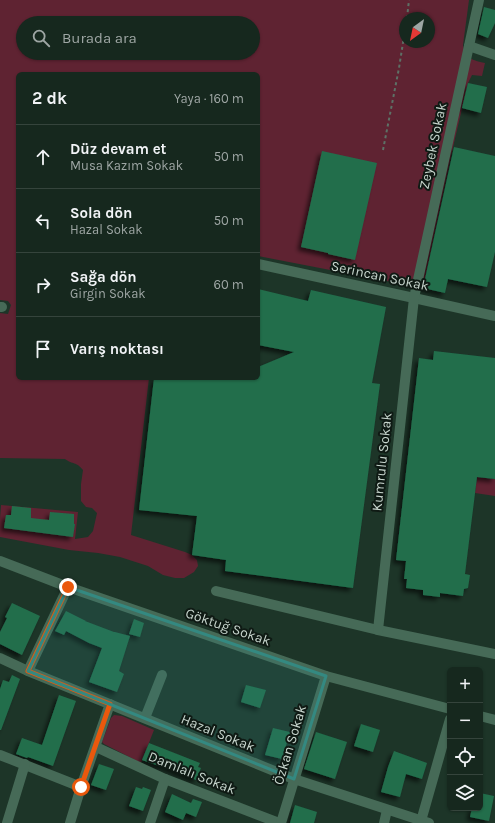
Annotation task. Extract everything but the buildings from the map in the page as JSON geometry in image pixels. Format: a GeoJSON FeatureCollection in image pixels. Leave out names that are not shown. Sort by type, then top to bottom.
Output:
{"type":"FeatureCollection","features":[{"type":"Feature","properties":{"kind":"street","name":"Zeybek Sokak"},"geometry":{"type":"LineString","coordinates":[[414,298],[480,0]]}},
{"type":"Feature","properties":{"kind":"street"},"geometry":{"type":"LineString","coordinates":[[469,46],[495,55]]}},
{"type":"Feature","properties":{"kind":"street","name":"Serincan Sokak"},"geometry":{"type":"LineString","coordinates":[[260,264],[495,316]]}},
{"type":"Feature","properties":{"kind":"street","name":"Kumrulu Sokak"},"geometry":{"type":"LineString","coordinates":[[378,630],[414,298]]}},
{"type":"Feature","properties":{"kind":"street","name":"Göktuğ Sokak"},"geometry":{"type":"LineString","coordinates":[[0,561],[68,587],[326,676],[447,708]]}},
{"type":"Feature","properties":{"kind":"street"},"geometry":{"type":"LineString","coordinates":[[28,671],[68,587]]}},
{"type":"Feature","properties":{"kind":"street"},"geometry":{"type":"LineString","coordinates":[[216,591],[378,630],[495,654]]}},
{"type":"Feature","properties":{"kind":"street","name":"Hazal Sokak"},"geometry":{"type":"LineString","coordinates":[[0,658],[28,671],[294,779],[425,822]]}},
{"type":"Feature","properties":{"kind":"street"},"geometry":{"type":"LineString","coordinates":[[145,718],[162,675]]}},
{"type":"Feature","properties":{"kind":"street","name":"Özkan Sokak"},"geometry":{"type":"LineString","coordinates":[[280,823],[326,676]]}},
{"type":"Feature","properties":{"kind":"street"},"geometry":{"type":"LineString","coordinates":[[70,823],[110,704]]}},
{"type":"Feature","properties":{"kind":"street"},"geometry":{"type":"LineString","coordinates":[[483,717],[495,720]]}},
{"type":"Feature","properties":{"kind":"street"},"geometry":{"type":"LineString","coordinates":[[425,822],[447,731]]}},
{"type":"Feature","properties":{"kind":"street","name":"Damlalı Sokak"},"geometry":{"type":"LineString","coordinates":[[96,746],[165,779],[280,823]]}},
{"type":"Feature","properties":{"kind":"street"},"geometry":{"type":"LineString","coordinates":[[0,754],[81,787]]}},
{"type":"Feature","properties":{"kind":"street"},"geometry":{"type":"LineString","coordinates":[[7,823],[25,764]]}},
{"type":"Feature","properties":{"kind":"street"},"geometry":{"type":"LineString","coordinates":[[150,823],[165,779]]}},
{"type":"Feature","properties":{"kind":"street"},"geometry":{"type":"LineString","coordinates":[[384,823],[387,810]]}},
{"type":"Feature","properties":{"kind":"path"},"geometry":{"type":"LineString","coordinates":[[408,12],[410,0]]}},
{"type":"Feature","properties":{"kind":"path"},"geometry":{"type":"LineString","coordinates":[[383,150],[402,48]]}},
{"type":"Feature","properties":{"kind":"highlighted area"},"geometry":{"type":"Polygon","coordinates":[[[68,587],[326,676],[294,779],[28,671],[68,587]]]}},
{"type":"Feature","properties":{"kind":"shaded area"},"geometry":{"type":"Polygon","coordinates":[[[0,0],[469,0],[463,45],[464,50],[470,58],[485,63],[482,76],[472,75],[468,83],[423,288],[260,256],[260,72],[16,72],[16,380],[149,380],[131,535],[192,555],[197,560],[198,566],[194,572],[184,578],[175,578],[163,575],[148,566],[120,557],[69,550],[0,537],[1,505],[78,512],[75,539],[88,537],[93,531],[97,513],[92,508],[86,507],[81,501],[83,470],[76,464],[65,459],[0,458],[0,313],[8,314],[11,305],[8,301],[0,300],[0,0]]]}},
{"type":"Feature","properties":{"kind":"shaded area"},"geometry":{"type":"Polygon","coordinates":[[[477,477],[495,479],[495,496],[475,493],[477,477]]]}},
{"type":"Feature","properties":{"kind":"shaded area"},"geometry":{"type":"Polygon","coordinates":[[[114,715],[122,716],[154,730],[141,763],[102,742],[111,718],[114,715]]]}},
{"type":"Feature","properties":{"kind":"route"},"geometry":{"type":"LineString","coordinates":[[68,587],[28,671],[110,704],[81,787]]}}]}
